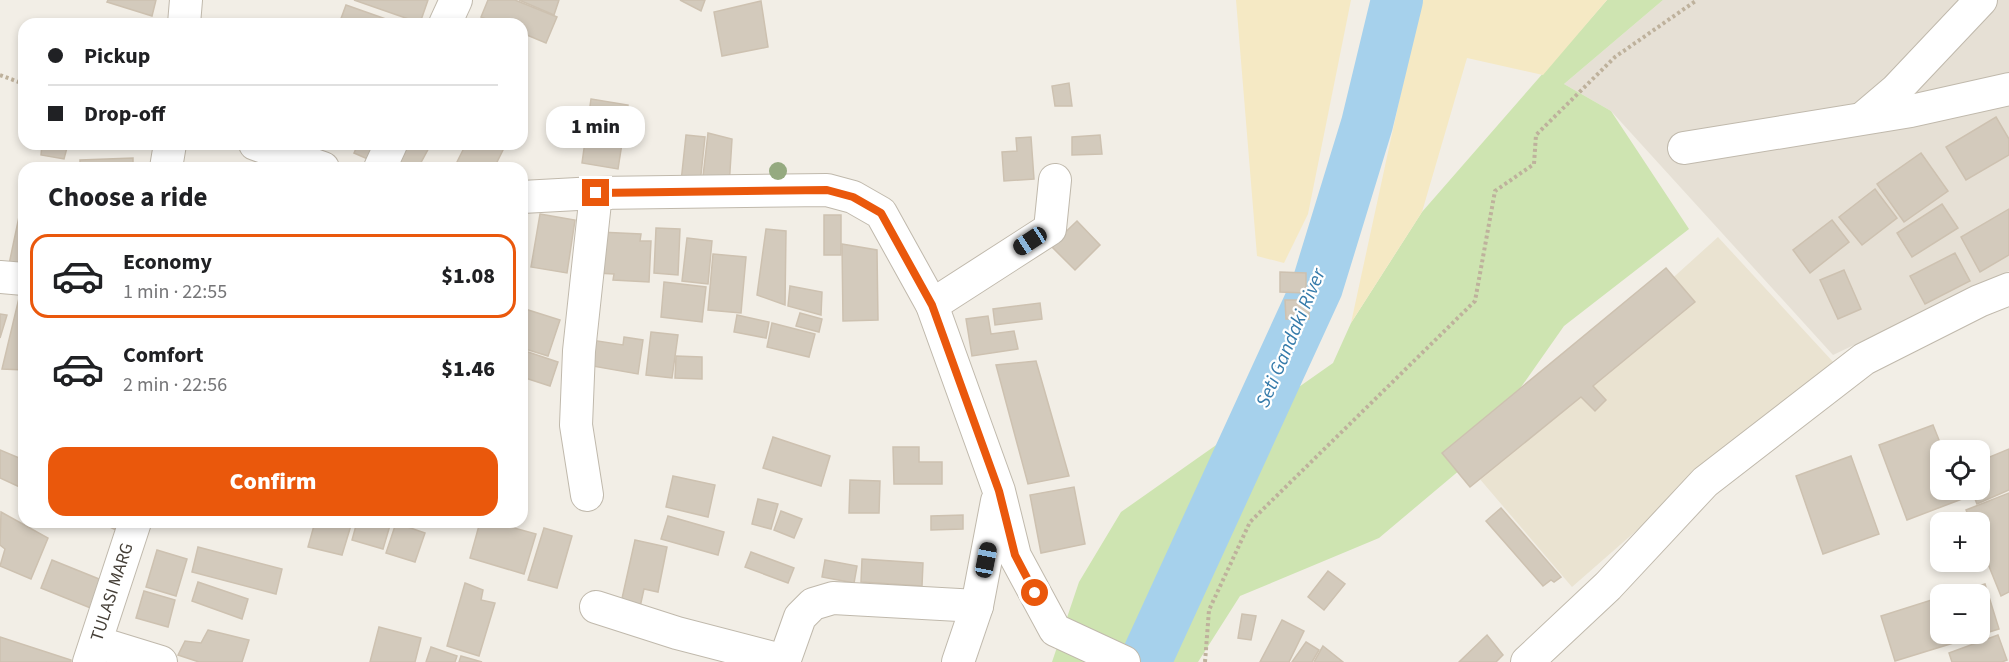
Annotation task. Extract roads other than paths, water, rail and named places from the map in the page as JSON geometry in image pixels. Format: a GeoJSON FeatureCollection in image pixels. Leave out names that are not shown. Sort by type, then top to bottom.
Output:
{"type":"FeatureCollection","features":[{"type":"Feature","properties":{"kind":"street"},"geometry":{"type":"LineString","coordinates":[[184,18],[186,0]]}},
{"type":"Feature","properties":{"kind":"street"},"geometry":{"type":"LineString","coordinates":[[448,18],[456,0]]}},
{"type":"Feature","properties":{"kind":"street"},"geometry":{"type":"LineString","coordinates":[[1862,118],[1896,90],[1981,0]]}},
{"type":"Feature","properties":{"kind":"street"},"geometry":{"type":"LineString","coordinates":[[1684,148],[1911,111],[2009,89]]}},
{"type":"Feature","properties":{"kind":"street"},"geometry":{"type":"LineString","coordinates":[[272,150],[306,162]]}},
{"type":"Feature","properties":{"kind":"street"},"geometry":{"type":"LineString","coordinates":[[932,305],[1050,229],[1055,180]]}},
{"type":"Feature","properties":{"kind":"street"},"geometry":{"type":"LineString","coordinates":[[528,197],[596,193],[827,190],[853,197],[881,213],[932,305],[999,491],[1015,555],[1055,630],[1124,662]]}},
{"type":"Feature","properties":{"kind":"street"},"geometry":{"type":"LineString","coordinates":[[587,495],[576,425],[579,351],[596,193]]}},
{"type":"Feature","properties":{"kind":"street"},"geometry":{"type":"LineString","coordinates":[[0,277],[18,278]]}},
{"type":"Feature","properties":{"kind":"street"},"geometry":{"type":"LineString","coordinates":[[1527,662],[1608,585],[1705,482],[1864,359],[1978,301],[2009,289]]}},
{"type":"Feature","properties":{"kind":"street"},"geometry":{"type":"LineString","coordinates":[[958,662],[977,606],[999,491]]}},
{"type":"Feature","properties":{"kind":"street","name":"TULASI MARG"},"geometry":{"type":"LineString","coordinates":[[92,652],[133,528]]}},
{"type":"Feature","properties":{"kind":"street"},"geometry":{"type":"LineString","coordinates":[[596,607],[677,633],[785,661],[801,616],[813,604],[833,598],[977,606]]}},
{"type":"Feature","properties":{"kind":"street"},"geometry":{"type":"LineString","coordinates":[[92,652],[161,662]]}},
{"type":"Feature","properties":{"kind":"waterway","name":"Seti Gandaki River"},"geometry":{"type":"LineString","coordinates":[[1145,662],[1317,287],[1367,124],[1397,0]]}}]}
